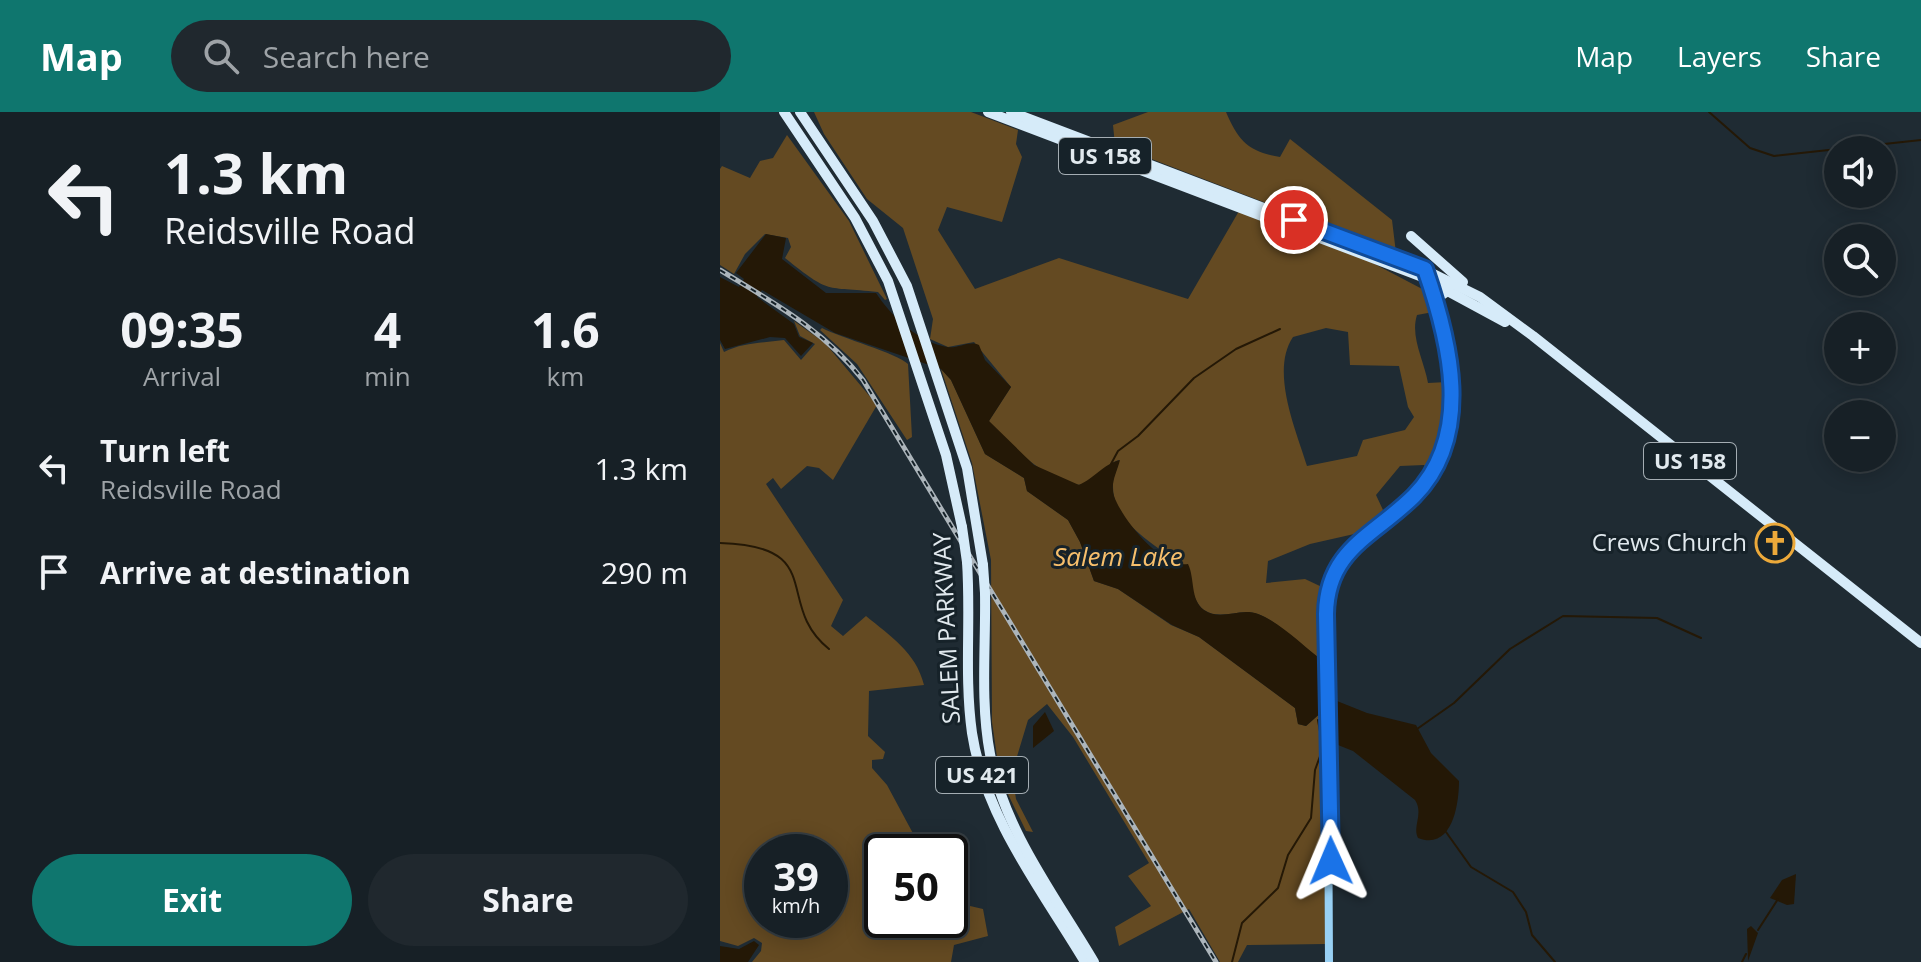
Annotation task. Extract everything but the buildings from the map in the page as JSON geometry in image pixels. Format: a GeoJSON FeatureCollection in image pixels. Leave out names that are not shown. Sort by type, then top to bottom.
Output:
{"type":"FeatureCollection","features":[{"type":"Feature","properties":{"kind":"highway","name":"SALEM PARKWAY"},"geometry":{"type":"LineString","coordinates":[[784,112],[867,239],[901,317],[951,472],[962,527],[967,562],[970,709],[980,768],[1002,823],[1085,962]]}},
{"type":"Feature","properties":{"kind":"highway","name":"SALEM PARKWAY"},"geometry":{"type":"LineString","coordinates":[[800,112],[879,232],[902,276],[921,327],[971,483],[983,565],[986,719],[995,776],[1020,839],[1094,962]]}},
{"type":"Feature","properties":{"kind":"highway","name":"US 158"},"geometry":{"type":"LineString","coordinates":[[988,112],[1480,297],[1921,643]]}},
{"type":"Feature","properties":{"kind":"highway","name":"US 158"},"geometry":{"type":"LineString","coordinates":[[1011,112],[1408,263],[1538,342]]}},
{"type":"Feature","properties":{"kind":"highway"},"geometry":{"type":"LineString","coordinates":[[1411,236],[1480,297]]}},
{"type":"Feature","properties":{"kind":"highway"},"geometry":{"type":"LineString","coordinates":[[1408,263],[1428,253]]}},
{"type":"Feature","properties":{"kind":"highway"},"geometry":{"type":"LineString","coordinates":[[1436,306],[1440,296],[1449,290]]}},
{"type":"Feature","properties":{"kind":"main road"},"geometry":{"type":"LineString","coordinates":[[1329,962],[1326,604],[1333,575],[1352,547],[1422,486],[1447,440],[1452,391],[1427,275]]}},
{"type":"Feature","properties":{"kind":"shaded area"},"geometry":{"type":"Polygon","coordinates":[[[814,112],[971,112],[1018,130],[1016,144],[1022,157],[1002,222],[947,207],[938,230],[975,289],[1059,258],[1188,299],[1239,211],[1367,260],[1426,291],[1433,312],[1417,315],[1416,340],[1428,383],[1447,382],[1448,394],[1445,428],[1429,470],[1424,465],[1400,466],[1376,495],[1383,510],[1363,532],[1310,544],[1268,561],[1266,583],[1305,579],[1322,587],[1323,661],[1282,628],[1258,614],[1217,614],[1204,610],[1196,601],[1181,567],[1138,533],[1120,511],[1114,498],[1113,484],[1119,460],[1088,482],[1073,484],[1048,474],[992,427],[989,421],[1011,387],[974,342],[948,347],[930,339],[933,319],[903,228],[867,199],[824,134],[814,112]],[[1326,328],[1293,337],[1287,351],[1284,383],[1287,401],[1307,466],[1357,456],[1363,440],[1405,430],[1414,417],[1408,407],[1399,366],[1350,365],[1348,332],[1326,328]]]}},
{"type":"Feature","properties":{"kind":"shaded area"},"geometry":{"type":"Polygon","coordinates":[[[1148,112],[1226,112],[1240,137],[1252,148],[1280,157],[1290,139],[1392,220],[1396,253],[1115,145],[1113,125],[1148,112]]]}},
{"type":"Feature","properties":{"kind":"shaded area"},"geometry":{"type":"Polygon","coordinates":[[[787,135],[849,221],[887,299],[878,292],[828,287],[811,278],[785,258],[791,247],[788,238],[765,234],[745,254],[734,274],[720,265],[720,169],[722,166],[750,178],[760,161],[773,158],[787,135]]]}},
{"type":"Feature","properties":{"kind":"shaded area"},"geometry":{"type":"Polygon","coordinates":[[[794,321],[825,343],[877,405],[833,480],[819,468],[807,466],[781,489],[773,478],[766,484],[843,600],[831,626],[843,636],[866,616],[908,654],[924,685],[869,691],[868,736],[885,752],[883,759],[872,760],[872,768],[887,785],[913,834],[864,834],[864,938],[968,938],[968,906],[983,909],[988,936],[954,945],[951,962],[752,962],[761,951],[762,943],[754,938],[738,946],[720,941],[720,343],[724,352],[746,345],[784,340],[801,360],[815,344],[800,336],[794,321]]]}},
{"type":"Feature","properties":{"kind":"shaded area"},"geometry":{"type":"Polygon","coordinates":[[[822,328],[893,355],[908,364],[912,437],[907,440],[857,364],[820,330],[822,328]]]}},
{"type":"Feature","properties":{"kind":"shaded area"},"geometry":{"type":"Polygon","coordinates":[[[941,369],[951,380],[985,454],[1024,478],[1027,491],[1068,520],[1080,542],[1094,581],[1118,589],[1171,625],[1199,637],[1295,708],[1298,724],[1306,726],[1324,710],[1325,944],[1247,945],[1238,962],[1220,962],[1189,909],[1119,946],[1115,927],[1151,906],[1128,876],[1149,863],[1073,737],[1047,704],[1028,720],[1012,773],[1016,799],[1033,832],[1026,831],[1004,786],[997,757],[992,722],[991,560],[972,463],[941,369]]]}},
{"type":"Feature","properties":{"kind":"water","name":"Salem Lake"},"geometry":{"type":"Polygon","coordinates":[[[766,234],[786,238],[782,259],[826,293],[876,293],[897,319],[926,340],[947,347],[971,343],[979,345],[985,360],[1011,387],[989,421],[1034,465],[1079,485],[1120,460],[1113,482],[1114,496],[1134,529],[1167,559],[1188,564],[1197,601],[1204,610],[1217,615],[1258,614],[1283,629],[1323,661],[1324,710],[1306,726],[1298,724],[1295,708],[1199,637],[1172,625],[1118,589],[1094,581],[1080,542],[1068,520],[1027,491],[1024,478],[985,454],[951,380],[941,369],[835,333],[762,290],[757,297],[794,324],[799,337],[813,343],[801,356],[785,338],[770,337],[725,349],[720,340],[720,277],[739,287],[744,279],[736,273],[766,234]]]}},
{"type":"Feature","properties":{"kind":"water"},"geometry":{"type":"Polygon","coordinates":[[[1332,699],[1367,713],[1416,725],[1431,753],[1459,781],[1455,813],[1446,832],[1439,838],[1418,838],[1415,800],[1353,751],[1333,743],[1332,699]]]}},
{"type":"Feature","properties":{"kind":"water"},"geometry":{"type":"Polygon","coordinates":[[[1045,712],[1054,731],[1033,748],[1033,726],[1045,712]]]}},
{"type":"Feature","properties":{"kind":"water"},"geometry":{"type":"Polygon","coordinates":[[[1796,874],[1794,904],[1787,905],[1770,898],[1782,880],[1796,874]]]}},
{"type":"Feature","properties":{"kind":"water"},"geometry":{"type":"Polygon","coordinates":[[[1751,926],[1758,933],[1748,961],[1747,929],[1751,926]]]}},
{"type":"Feature","properties":{"kind":"water"},"geometry":{"type":"Polygon","coordinates":[[[754,941],[759,945],[748,962],[720,962],[720,946],[739,949],[754,941]]]}},
{"type":"Feature","properties":{"kind":"waterway"},"geometry":{"type":"LineString","coordinates":[[1709,112],[1750,148],[1774,156],[1921,140]]}},
{"type":"Feature","properties":{"kind":"waterway"},"geometry":{"type":"LineString","coordinates":[[1111,464],[1118,451],[1138,436],[1194,378],[1236,349],[1280,329]]}},
{"type":"Feature","properties":{"kind":"waterway"},"geometry":{"type":"LineString","coordinates":[[720,543],[754,547],[775,554],[788,566],[804,614],[813,632],[829,649]]}},
{"type":"Feature","properties":{"kind":"waterway"},"geometry":{"type":"LineString","coordinates":[[1417,729],[1454,703],[1510,649],[1563,616],[1657,618],[1701,638]]}},
{"type":"Feature","properties":{"kind":"waterway"},"geometry":{"type":"LineString","coordinates":[[1232,962],[1242,923],[1278,888],[1288,855],[1311,818],[1315,770],[1323,748],[1318,720]]}},
{"type":"Feature","properties":{"kind":"waterway"},"geometry":{"type":"LineString","coordinates":[[1446,832],[1471,867],[1513,892],[1526,912],[1532,935],[1555,962]]}},
{"type":"Feature","properties":{"kind":"waterway"},"geometry":{"type":"LineString","coordinates":[[1758,930],[1778,899]]}},
{"type":"Feature","properties":{"kind":"waterway"},"geometry":{"type":"LineString","coordinates":[[1742,962],[1746,954]]}},
{"type":"Feature","properties":{"kind":"railway"},"geometry":{"type":"LineString","coordinates":[[720,270],[814,332],[832,346],[863,380],[1216,962]]}},
{"type":"Feature","properties":{"kind":"place","name":"Crews Church"},"geometry":{"type":"Point","coordinates":[1775,543]}},
{"type":"Feature","properties":{"kind":"route"},"geometry":{"type":"LineString","coordinates":[[1294,220],[1425,269],[1436,307],[1452,391],[1448,433],[1442,454],[1431,474],[1412,498],[1342,558],[1328,587],[1331,861]]}}]}
